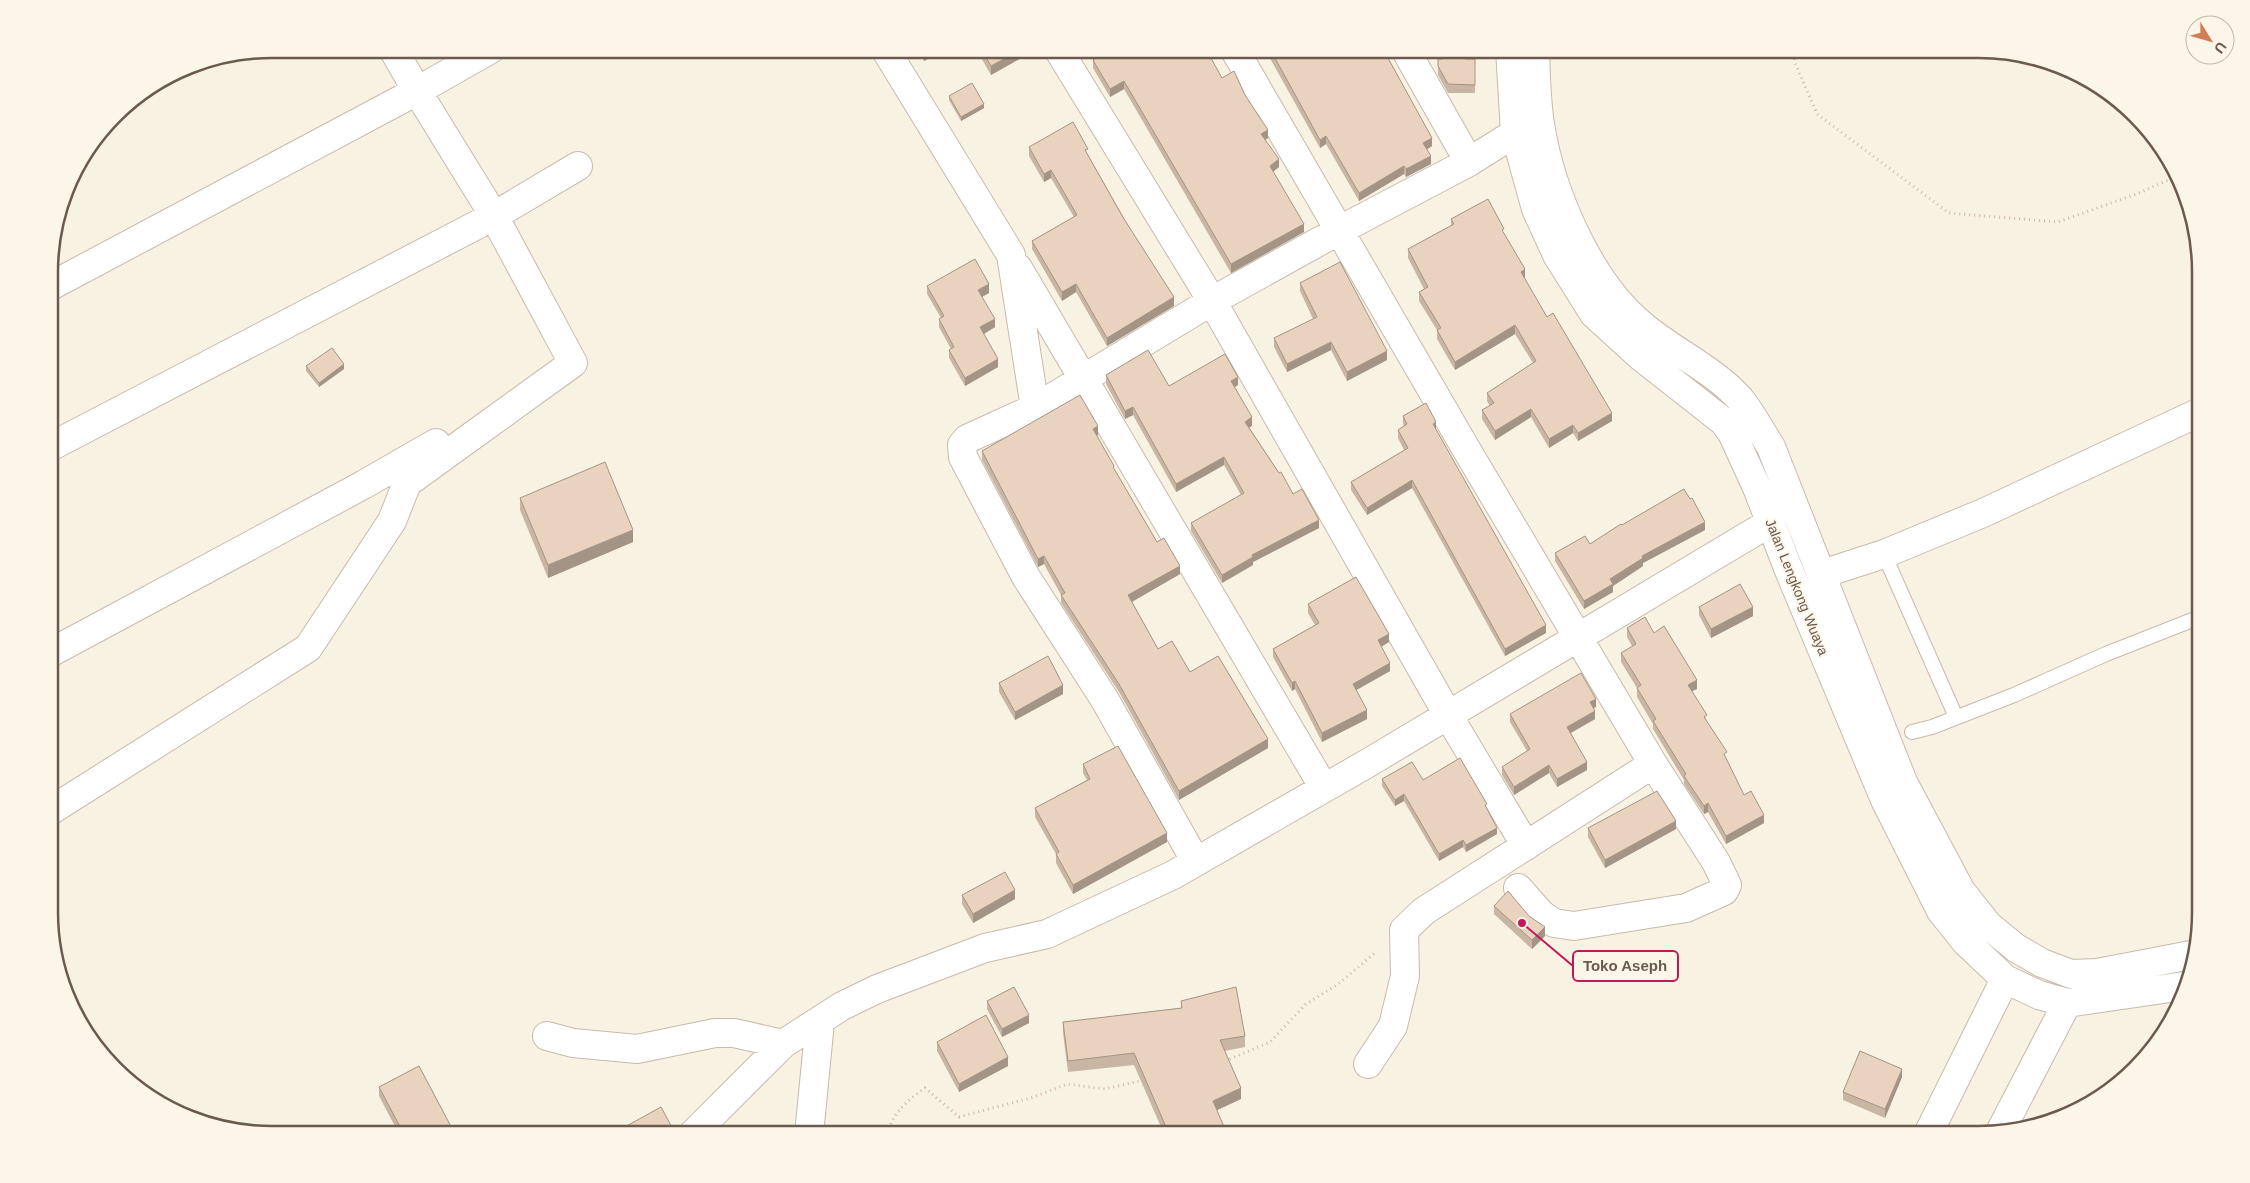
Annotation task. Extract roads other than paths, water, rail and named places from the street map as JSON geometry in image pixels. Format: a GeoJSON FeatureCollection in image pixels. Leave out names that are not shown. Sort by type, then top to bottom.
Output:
{"type":"FeatureCollection","features":[{"type":"Feature","properties":{"kind":"street"},"geometry":{"type":"LineString","coordinates":[[398,58],[494,216],[573,363]]}},
{"type":"Feature","properties":{"kind":"street"},"geometry":{"type":"LineString","coordinates":[[58,281],[417,91],[475,58]]}},
{"type":"Feature","properties":{"kind":"street"},"geometry":{"type":"LineString","coordinates":[[891,58],[1011,255],[1324,788]]}},
{"type":"Feature","properties":{"kind":"street"},"geometry":{"type":"LineString","coordinates":[[1063,58],[1212,302],[1448,715],[1526,846]]}},
{"type":"Feature","properties":{"kind":"street"},"geometry":{"type":"LineString","coordinates":[[1239,58],[1338,231],[1578,638],[1653,764],[1716,862],[1727,885],[1724,891],[1686,908],[1574,926],[1554,923],[1541,914],[1518,888]]}},
{"type":"Feature","properties":{"kind":"street"},"geometry":{"type":"LineString","coordinates":[[1410,58],[1469,162]]}},
{"type":"Feature","properties":{"kind":"street","name":"Jalan Lengkong Wuaya"},"geometry":{"type":"LineString","coordinates":[[1512,58],[1528,130],[1536,209],[1557,255],[1574,285],[1594,314],[1640,356],[1724,422],[1743,458],[1771,522],[1862,749],[1913,859],[1940,911],[1964,941],[2005,979],[2039,995],[2067,1003],[2179,987]]}},
{"type":"Feature","properties":{"kind":"street","name":"Jalan Lengkong Wuaya"},"geometry":{"type":"LineString","coordinates":[[1534,58],[1528,130],[1563,208],[1591,264],[1631,316],[1711,373],[1740,399],[1771,447],[1903,782],[1961,891],[1988,925],[2016,948],[2042,963],[2071,974],[2097,973],[2188,956]]}},
{"type":"Feature","properties":{"kind":"street"},"geometry":{"type":"LineString","coordinates":[[1196,862],[1105,700],[1026,577],[963,457],[962,445],[967,439],[1035,408],[1212,302],[1338,231],[1528,130]]}},
{"type":"Feature","properties":{"kind":"street"},"geometry":{"type":"LineString","coordinates":[[58,443],[494,216],[578,166]]}},
{"type":"Feature","properties":{"kind":"street"},"geometry":{"type":"LineString","coordinates":[[1011,255],[1035,408]]}},
{"type":"Feature","properties":{"kind":"street"},"geometry":{"type":"LineString","coordinates":[[58,649],[363,485],[573,363]]}},
{"type":"Feature","properties":{"kind":"street"},"geometry":{"type":"LineString","coordinates":[[58,806],[308,648],[392,521],[407,483],[573,363]]}},
{"type":"Feature","properties":{"kind":"street"},"geometry":{"type":"LineString","coordinates":[[1822,574],[1884,554],[1983,513],[2192,416]]}},
{"type":"Feature","properties":{"kind":"street"},"geometry":{"type":"LineString","coordinates":[[701,1126],[783,1044],[820,1022],[842,1006],[877,989],[985,948],[1047,934],[1196,862],[1448,715],[1771,522]]}},
{"type":"Feature","properties":{"kind":"street"},"geometry":{"type":"LineString","coordinates":[[1368,1064],[1393,1026],[1405,976],[1404,930],[1424,911],[1653,764]]}},
{"type":"Feature","properties":{"kind":"street"},"geometry":{"type":"LineString","coordinates":[[1932,1126],[2005,979]]}},
{"type":"Feature","properties":{"kind":"street"},"geometry":{"type":"LineString","coordinates":[[2004,1124],[2067,1003]]}},
{"type":"Feature","properties":{"kind":"street"},"geometry":{"type":"LineString","coordinates":[[810,1126],[820,1022]]}},
{"type":"Feature","properties":{"kind":"street"},"geometry":{"type":"LineString","coordinates":[[547,1036],[573,1042],[637,1049],[716,1033],[734,1033],[783,1044]]}},
{"type":"Feature","properties":{"kind":"lane"},"geometry":{"type":"LineString","coordinates":[[1884,554],[1956,717]]}},
{"type":"Feature","properties":{"kind":"lane"},"geometry":{"type":"LineString","coordinates":[[1912,732],[1926,729],[2014,695],[2106,654],[2192,620]]}},
{"type":"Feature","properties":{"kind":"place","name":"Toko Aseph"},"geometry":{"type":"Point","coordinates":[1522,923]}}]}
